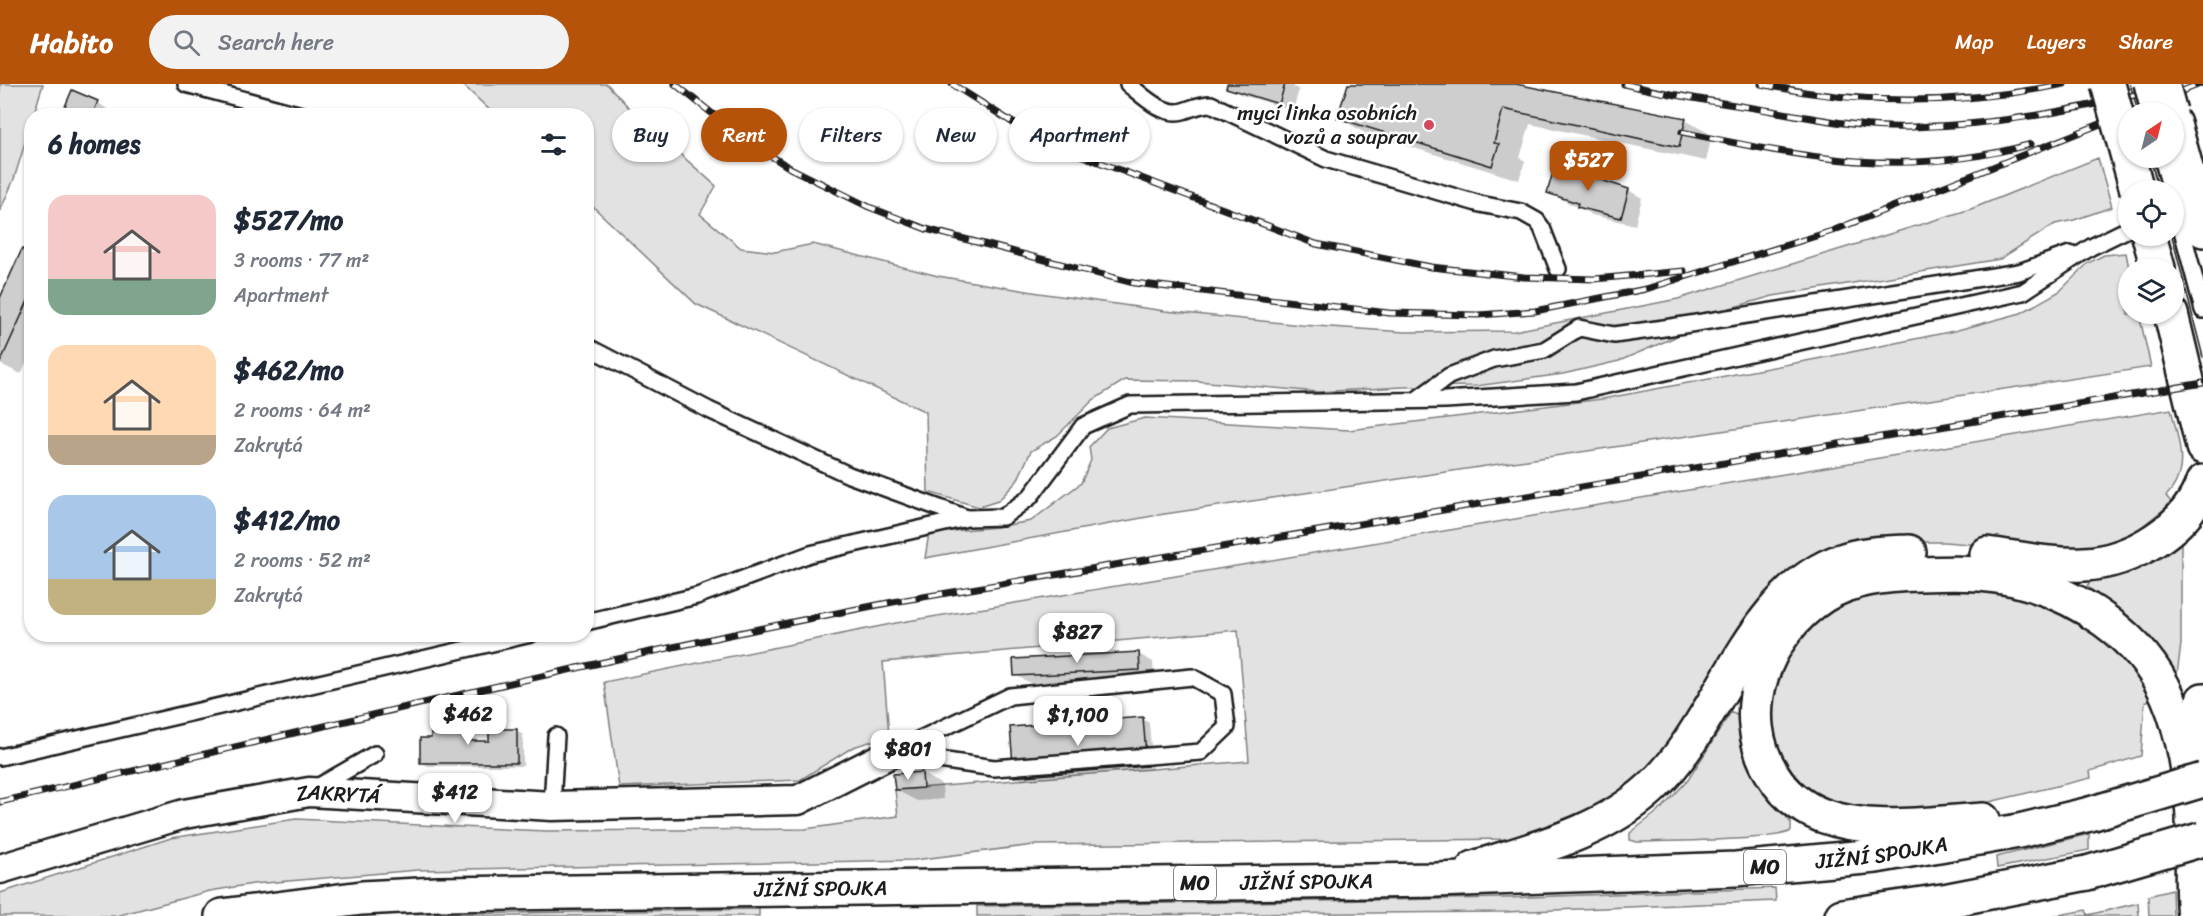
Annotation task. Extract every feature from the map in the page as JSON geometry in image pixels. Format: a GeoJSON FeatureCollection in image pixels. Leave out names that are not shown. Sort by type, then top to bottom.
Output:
{"type":"FeatureCollection","features":[{"type":"Feature","properties":{"kind":"main road"},"geometry":{"type":"LineString","coordinates":[[2108,84],[2134,180]]}},
{"type":"Feature","properties":{"kind":"main road"},"geometry":{"type":"LineString","coordinates":[[2163,84],[2168,102]]}},
{"type":"Feature","properties":{"kind":"main road"},"geometry":{"type":"LineString","coordinates":[[2184,201],[2203,230]]}},
{"type":"Feature","properties":{"kind":"main road"},"geometry":{"type":"LineString","coordinates":[[2174,326],[2203,447]]}},
{"type":"Feature","properties":{"kind":"main road"},"geometry":{"type":"LineString","coordinates":[[1436,880],[1585,831],[1637,800],[1666,774],[1689,744],[1769,615],[1792,590],[1813,573],[1857,556],[1903,552],[1967,552],[2070,565],[2101,562],[2130,552],[2163,533],[2193,504],[2203,482]]}},
{"type":"Feature","properties":{"kind":"main road"},"geometry":{"type":"LineString","coordinates":[[2090,814],[1881,826],[1841,822],[1809,810],[1779,785],[1762,753],[1754,725],[1756,691],[1761,677],[1780,640],[1799,615],[1821,597],[1853,582],[1898,574],[1952,573],[1995,576],[2030,584],[2065,598],[2089,611],[2124,636],[2147,660],[2172,708],[2198,827]]}},
{"type":"Feature","properties":{"kind":"main road"},"geometry":{"type":"LineString","coordinates":[[2194,916],[2191,890],[2198,827],[2203,700]]}},
{"type":"Feature","properties":{"kind":"main road","name":"JIŽNÍ SPOJKA"},"geometry":{"type":"LineString","coordinates":[[222,916],[351,899],[438,894],[1436,880],[1604,875],[1806,864],[1948,844],[2090,814],[2203,780]]}},
{"type":"Feature","properties":{"kind":"main road"},"geometry":{"type":"LineString","coordinates":[[1842,916],[1949,900],[2087,873],[2198,827]]}},
{"type":"Feature","properties":{"kind":"street","name":"ZAKRYTÁ"},"geometry":{"type":"LineString","coordinates":[[0,869],[184,814],[309,792],[552,806],[798,800],[891,753]]}},
{"type":"Feature","properties":{"kind":"lane"},"geometry":{"type":"LineString","coordinates":[[186,84],[275,108]]}},
{"type":"Feature","properties":{"kind":"lane"},"geometry":{"type":"LineString","coordinates":[[1128,84],[1168,111],[1177,112],[1201,104],[1211,104],[1336,162],[1480,204],[1521,212],[1537,221],[1542,228],[1558,269]]}},
{"type":"Feature","properties":{"kind":"lane"},"geometry":{"type":"LineString","coordinates":[[2142,84],[2146,102]]}},
{"type":"Feature","properties":{"kind":"lane"},"geometry":{"type":"LineString","coordinates":[[2184,220],[2203,310]]}},
{"type":"Feature","properties":{"kind":"lane"},"geometry":{"type":"LineString","coordinates":[[1416,400],[1449,376],[1494,359],[1544,350],[1579,328],[1614,335],[2019,272],[2091,247],[2118,234]]}},
{"type":"Feature","properties":{"kind":"lane"},"geometry":{"type":"LineString","coordinates":[[594,620],[697,596],[810,554],[968,518],[1003,517],[1030,497],[1083,426],[1130,405],[1416,400],[1576,392],[2024,292],[2091,247]]}},
{"type":"Feature","properties":{"kind":"lane"},"geometry":{"type":"LineString","coordinates":[[594,350],[709,410],[849,475],[968,518]]}},
{"type":"Feature","properties":{"kind":"lane"},"geometry":{"type":"LineString","coordinates":[[0,757],[496,642]]}},
{"type":"Feature","properties":{"kind":"lane"},"geometry":{"type":"LineString","coordinates":[[1192,677],[1223,694],[1227,727],[1201,752],[994,768],[891,753],[1011,696],[1192,677]]}},
{"type":"Feature","properties":{"kind":"lane"},"geometry":{"type":"LineString","coordinates":[[552,806],[556,736]]}},
{"type":"Feature","properties":{"kind":"lane"},"geometry":{"type":"LineString","coordinates":[[309,792],[375,754]]}},
{"type":"Feature","properties":{"kind":"shaded area"},"geometry":{"type":"Polygon","coordinates":[[[0,84],[43,84],[36,108],[24,108],[24,146],[14,179],[0,211],[0,84]]]}},
{"type":"Feature","properties":{"kind":"shaded area"},"geometry":{"type":"Polygon","coordinates":[[[462,84],[607,84],[629,108],[612,108],[612,162],[689,162],[716,186],[700,214],[741,248],[775,252],[813,244],[938,276],[1039,293],[1165,311],[1301,325],[1405,332],[1514,331],[1678,299],[1971,209],[2098,158],[2112,207],[2055,224],[2000,259],[1773,296],[1720,311],[1673,338],[1619,361],[1563,374],[1476,386],[1402,387],[1318,392],[1197,381],[1125,380],[1093,400],[1057,436],[1031,451],[1017,481],[998,501],[979,507],[928,492],[926,412],[696,304],[594,208],[594,108],[488,108],[462,84]]]}},
{"type":"Feature","properties":{"kind":"shaded area"},"geometry":{"type":"Polygon","coordinates":[[[2126,253],[2127,258],[2118,258],[2118,324],[2141,324],[2151,367],[1158,515],[925,558],[929,533],[997,527],[1031,521],[1081,483],[1091,460],[1089,447],[1107,428],[1145,418],[1349,430],[1602,399],[1954,331],[2021,313],[2060,291],[2088,263],[2104,255],[2126,253]]]}},
{"type":"Feature","properties":{"kind":"shaded area"},"geometry":{"type":"Polygon","coordinates":[[[2171,409],[2180,454],[2178,476],[2166,496],[2172,503],[2136,531],[2095,548],[2070,552],[1944,542],[1895,542],[1675,741],[1635,789],[1532,836],[1509,839],[1034,845],[914,860],[418,870],[253,884],[210,891],[116,916],[0,916],[0,893],[171,838],[296,819],[545,831],[805,829],[898,816],[895,790],[1249,761],[1238,630],[883,662],[889,736],[853,747],[800,780],[619,787],[604,682],[896,623],[2171,409]]]}},
{"type":"Feature","properties":{"kind":"shaded area"},"geometry":{"type":"Polygon","coordinates":[[[2181,541],[2181,644],[2176,683],[2145,635],[2087,586],[2090,582],[2129,569],[2181,541]]]}},
{"type":"Feature","properties":{"kind":"shaded area"},"geometry":{"type":"Polygon","coordinates":[[[1976,588],[2013,593],[2047,603],[2111,642],[2154,698],[2145,702],[2141,756],[2090,771],[2091,778],[1968,807],[1857,812],[1810,790],[1793,773],[1779,750],[1770,710],[1774,681],[1795,643],[1828,610],[1854,597],[1893,591],[1976,588]]]}},
{"type":"Feature","properties":{"kind":"shaded area"},"geometry":{"type":"Polygon","coordinates":[[[1731,712],[1738,716],[1750,760],[1772,798],[1791,823],[1791,831],[1742,839],[1637,842],[1630,840],[1630,833],[1661,809],[1688,780],[1731,712]]]}},
{"type":"Feature","properties":{"kind":"shaded area"},"geometry":{"type":"Polygon","coordinates":[[[2089,834],[2089,850],[1997,868],[1996,857],[2089,834]]]}},
{"type":"Feature","properties":{"kind":"shaded area"},"geometry":{"type":"Polygon","coordinates":[[[1775,888],[1776,901],[1505,912],[977,916],[977,906],[1506,898],[1775,888]]]}},
{"type":"Feature","properties":{"kind":"shaded area"},"geometry":{"type":"Polygon","coordinates":[[[2172,890],[2173,916],[2149,916],[2148,896],[2172,890]]]}},
{"type":"Feature","properties":{"kind":"shaded area"},"geometry":{"type":"Polygon","coordinates":[[[2138,903],[2139,916],[2053,916],[2086,910],[2088,915],[2138,903]]]}},
{"type":"Feature","properties":{"kind":"shaded area"},"geometry":{"type":"Polygon","coordinates":[[[759,909],[759,916],[415,916],[447,914],[759,909]]]}},
{"type":"Feature","properties":{"kind":"building"},"geometry":{"type":"Polygon","coordinates":[[[1227,84],[1285,84],[1279,104],[1226,88],[1227,84]]]}},
{"type":"Feature","properties":{"kind":"building","name":"mycí linka osobních vozů a souprav"},"geometry":{"type":"Polygon","coordinates":[[[1348,84],[1516,84],[1686,118],[1679,147],[1503,109],[1494,143],[1499,144],[1492,166],[1337,118],[1348,84]]]}},
{"type":"Feature","properties":{"kind":"building"},"geometry":{"type":"Polygon","coordinates":[[[72,90],[98,101],[95,108],[64,108],[72,90]]]}},
{"type":"Feature","properties":{"kind":"building"},"geometry":{"type":"Polygon","coordinates":[[[1555,165],[1629,189],[1621,218],[1577,207],[1578,203],[1547,193],[1555,165]]]}},
{"type":"Feature","properties":{"kind":"building"},"geometry":{"type":"Polygon","coordinates":[[[22,249],[24,250],[24,310],[0,363],[0,298],[22,249]]]}},
{"type":"Feature","properties":{"kind":"building"},"geometry":{"type":"Polygon","coordinates":[[[1139,652],[1140,670],[1014,676],[1013,659],[1139,652]]]}},
{"type":"Feature","properties":{"kind":"building"},"geometry":{"type":"Polygon","coordinates":[[[1143,717],[1147,766],[1014,777],[1010,727],[1143,717]]]}},
{"type":"Feature","properties":{"kind":"building"},"geometry":{"type":"Polygon","coordinates":[[[431,724],[467,725],[467,741],[489,741],[489,729],[517,729],[517,763],[420,763],[420,738],[431,738],[431,724]]]}},
{"type":"Feature","properties":{"kind":"building"},"geometry":{"type":"Polygon","coordinates":[[[922,772],[923,788],[895,790],[893,774],[922,772]]]}},
{"type":"Feature","properties":{"kind":"tram line"},"geometry":{"type":"LineString","coordinates":[[2130,84],[2135,102]]}},
{"type":"Feature","properties":{"kind":"tram line"},"geometry":{"type":"LineString","coordinates":[[2153,168],[2156,180]]}},
{"type":"Feature","properties":{"kind":"tram line"},"geometry":{"type":"LineString","coordinates":[[2175,246],[2203,357]]}},
{"type":"Feature","properties":{"kind":"railway"},"geometry":{"type":"LineString","coordinates":[[675,84],[743,138],[790,168],[869,207],[926,229],[1134,283],[1389,313],[1478,315],[1535,311],[1646,289],[1832,231],[2118,117]]}},
{"type":"Feature","properties":{"kind":"railway"},"geometry":{"type":"LineString","coordinates":[[952,84],[1018,126],[1059,147],[1316,244],[1431,267],[1524,277],[1594,279],[1684,271]]}},
{"type":"Feature","properties":{"kind":"railway"},"geometry":{"type":"LineString","coordinates":[[1624,84],[1679,96],[1824,120],[1894,127],[1946,126],[2046,114],[2111,101],[2177,84]]}},
{"type":"Feature","properties":{"kind":"railway"},"geometry":{"type":"LineString","coordinates":[[1761,84],[1837,96],[1912,100],[1988,96],[2064,84]]}},
{"type":"Feature","properties":{"kind":"railway"},"geometry":{"type":"LineString","coordinates":[[2154,102],[2200,84]]}},
{"type":"Feature","properties":{"kind":"railway"},"geometry":{"type":"LineString","coordinates":[[1682,132],[1771,150],[1856,161],[1941,161],[1985,155],[2031,144]]}},
{"type":"Feature","properties":{"kind":"railway"},"geometry":{"type":"LineString","coordinates":[[0,802],[557,673],[893,602],[2203,383]]}},
{"type":"Feature","properties":{"kind":"place","name":"mycí linka osobních vozů a souprav"},"geometry":{"type":"Point","coordinates":[1429,125]}}]}
